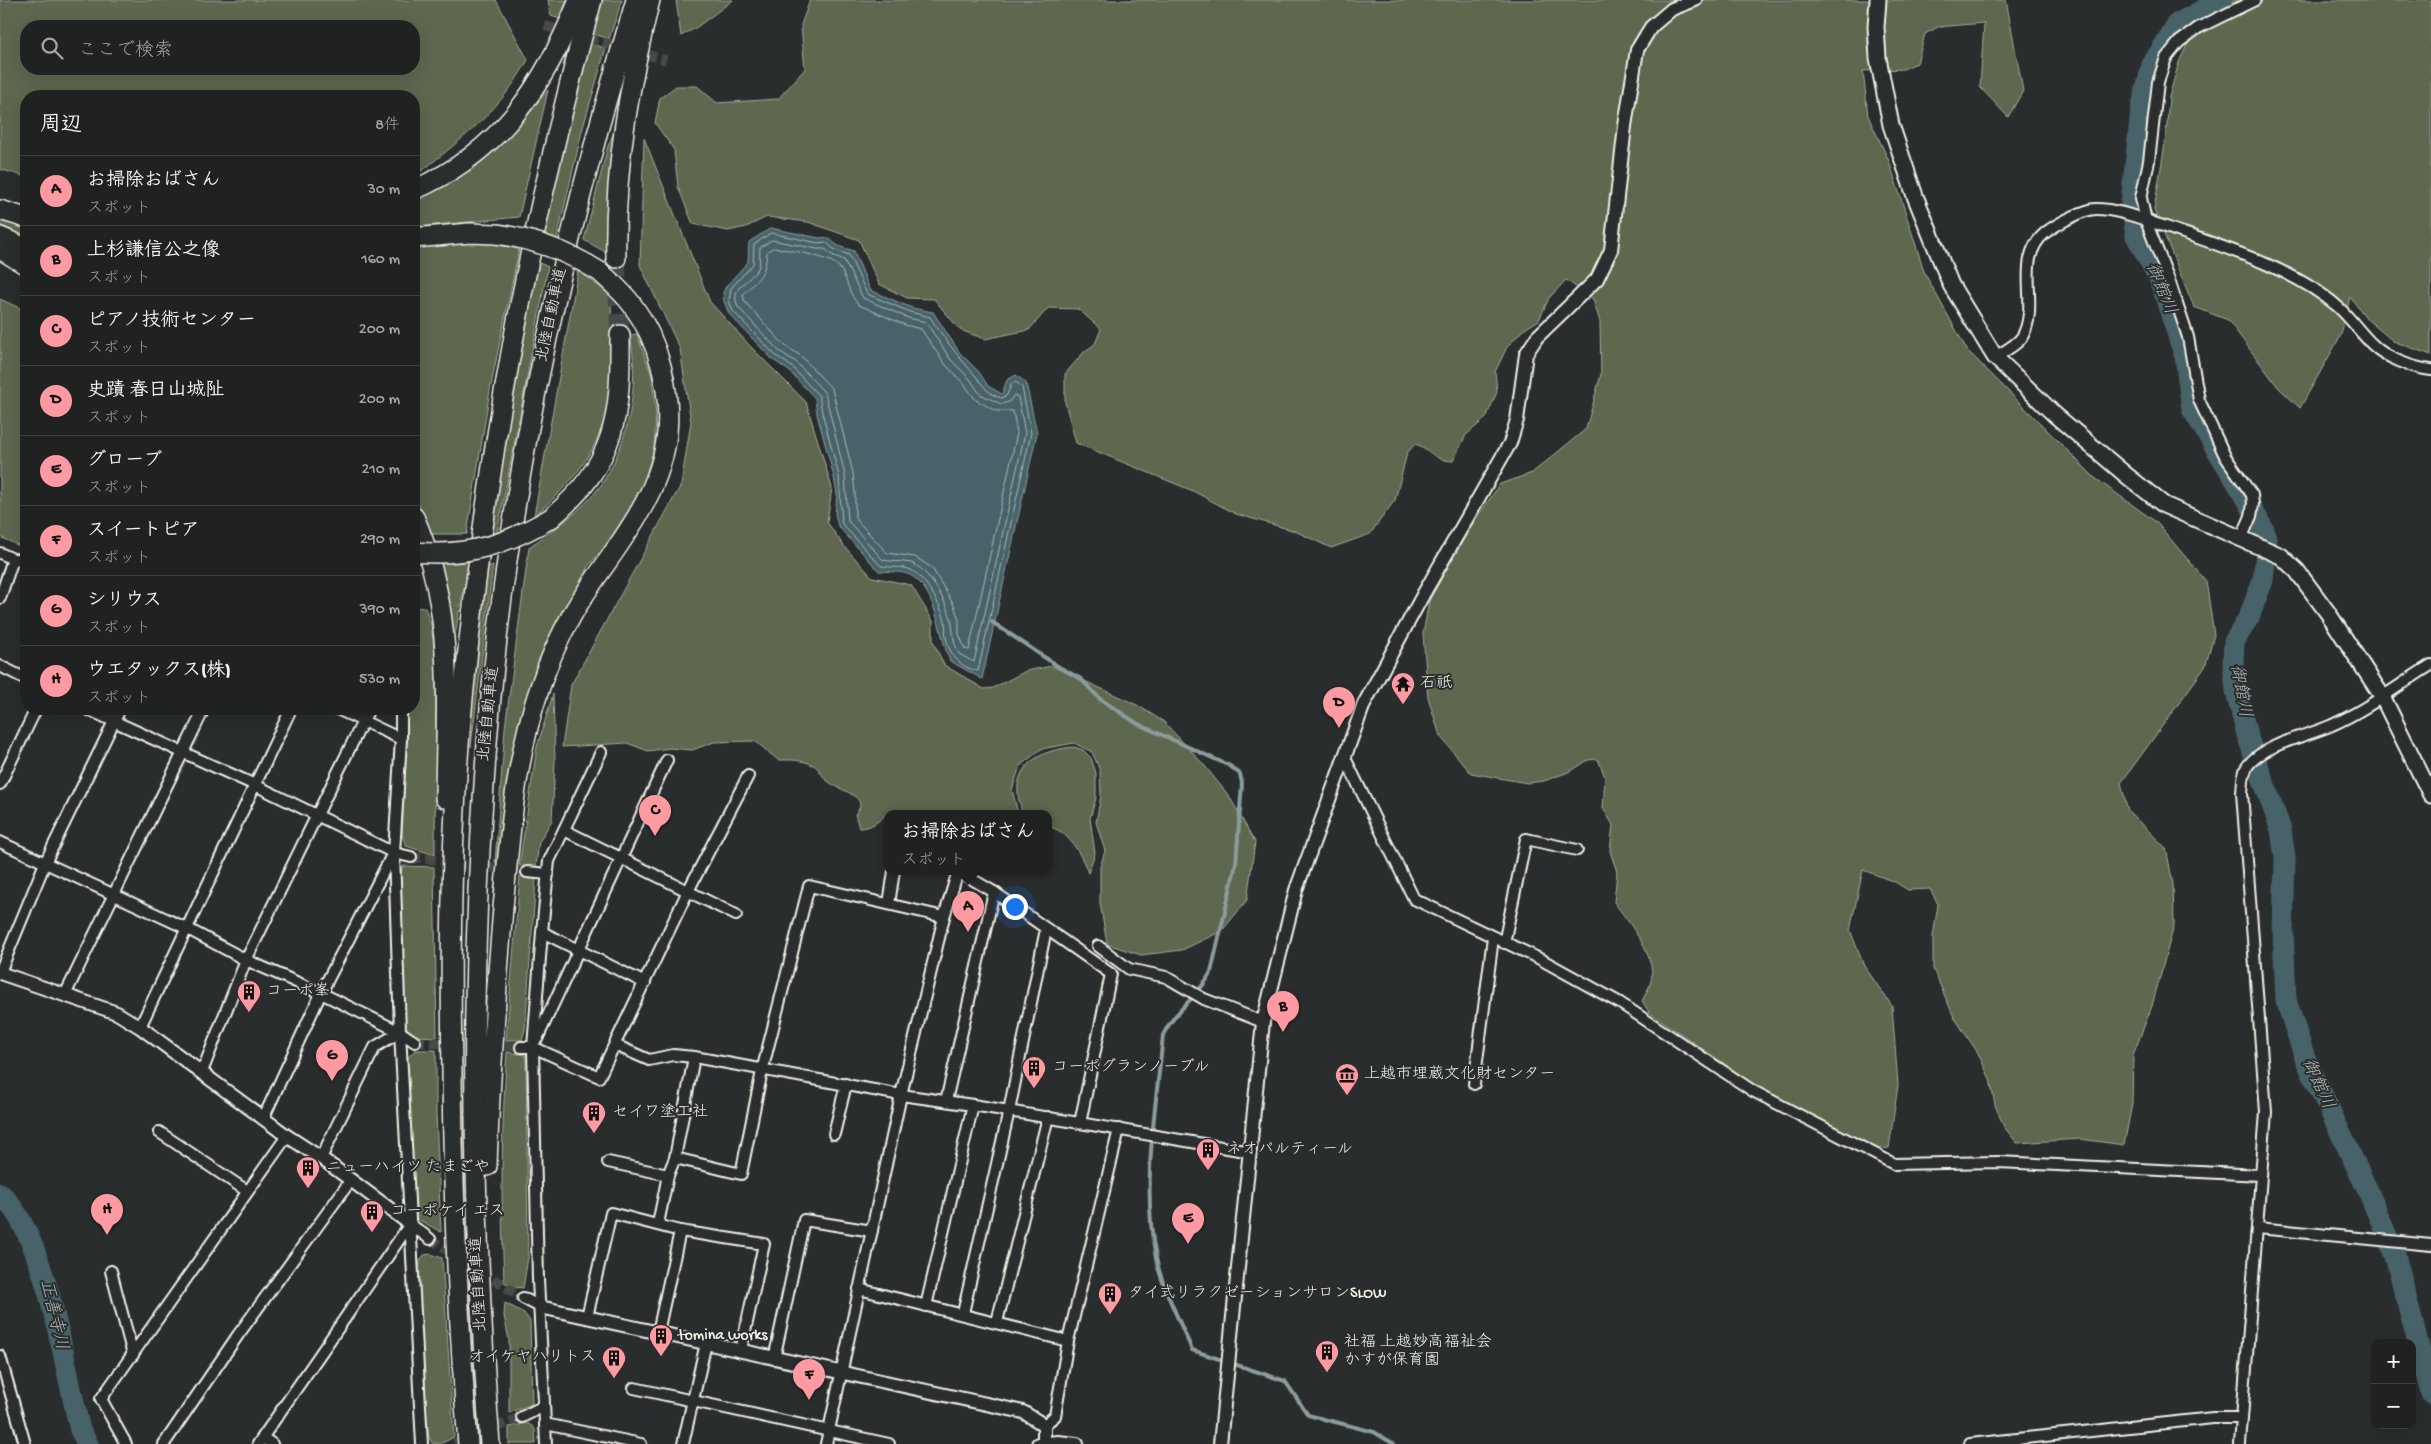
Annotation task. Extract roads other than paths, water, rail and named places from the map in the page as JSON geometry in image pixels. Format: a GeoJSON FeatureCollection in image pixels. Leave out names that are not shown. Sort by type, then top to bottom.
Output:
{"type":"FeatureCollection","features":[{"type":"Feature","properties":{"kind":"highway"},"geometry":{"type":"LineString","coordinates":[[420,187],[448,173],[504,128],[528,100],[563,40],[579,0]]}},
{"type":"Feature","properties":{"kind":"highway","name":"北陸自動車道"},"geometry":{"type":"LineString","coordinates":[[468,1444],[453,1149],[451,1020],[451,917],[463,701],[493,448],[515,323],[572,71],[592,0]]}},
{"type":"Feature","properties":{"kind":"highway","name":"北陸自動車道"},"geometry":{"type":"LineString","coordinates":[[490,1444],[480,1286],[473,1008],[477,888],[485,762],[498,628],[516,504],[559,284],[585,175],[636,0]]}},
{"type":"Feature","properties":{"kind":"highway"},"geometry":{"type":"LineString","coordinates":[[616,258],[622,138],[631,84],[650,0]]}},
{"type":"Feature","properties":{"kind":"highway"},"geometry":{"type":"LineString","coordinates":[[0,200],[20,204]]}},
{"type":"Feature","properties":{"kind":"highway"},"geometry":{"type":"LineString","coordinates":[[0,210],[20,216]]}},
{"type":"Feature","properties":{"kind":"highway"},"geometry":{"type":"LineString","coordinates":[[420,237],[470,233],[496,234],[542,243],[582,260],[600,272],[634,306],[657,352],[668,405],[667,432],[663,458],[655,483],[642,509],[572,614],[540,686],[527,728],[517,778],[510,839],[490,1079],[484,1227],[490,1374],[488,1414]]}},
{"type":"Feature","properties":{"kind":"highway"},"geometry":{"type":"LineString","coordinates":[[0,237],[20,245]]}},
{"type":"Feature","properties":{"kind":"highway"},"geometry":{"type":"LineString","coordinates":[[0,249],[20,261]]}},
{"type":"Feature","properties":{"kind":"highway"},"geometry":{"type":"LineString","coordinates":[[420,552],[446,554],[475,551],[527,532],[551,518],[574,497],[591,477],[608,444],[618,405],[621,384],[620,335]]}},
{"type":"Feature","properties":{"kind":"highway"},"geometry":{"type":"LineString","coordinates":[[420,533],[434,570],[441,600],[445,639],[446,917],[451,1020]]}},
{"type":"Feature","properties":{"kind":"main road"},"geometry":{"type":"LineString","coordinates":[[1878,0],[1876,27],[1878,58],[1891,125],[1915,196],[1951,285],[1995,358],[2055,415],[2126,475],[2164,504],[2242,537],[2281,556],[2297,571],[2328,613],[2382,696],[2431,795]]}},
{"type":"Feature","properties":{"kind":"street"},"geometry":{"type":"LineString","coordinates":[[1220,1444],[1263,1022],[1296,890],[1368,695],[1510,443],[1517,420],[1526,354],[1537,337],[1597,278],[1611,250],[1625,126],[1637,50],[1651,27],[1672,9],[1695,0]]}},
{"type":"Feature","properties":{"kind":"street"},"geometry":{"type":"LineString","coordinates":[[2242,537],[2251,516],[2252,495],[2226,456],[2199,400],[2188,337],[2169,280],[2146,221],[2142,198],[2149,160],[2158,82],[2166,58],[2179,42],[2198,28],[2256,0]]}},
{"type":"Feature","properties":{"kind":"street"},"geometry":{"type":"LineString","coordinates":[[1995,358],[2021,338],[2026,325],[2029,259],[2035,244],[2046,233],[2082,212],[2094,208],[2114,211],[2242,254],[2297,279],[2337,306],[2374,347],[2413,368],[2431,370]]}},
{"type":"Feature","properties":{"kind":"street"},"geometry":{"type":"LineString","coordinates":[[0,553],[13,559],[20,560]]}},
{"type":"Feature","properties":{"kind":"street"},"geometry":{"type":"LineString","coordinates":[[0,598],[13,559]]}},
{"type":"Feature","properties":{"kind":"street"},"geometry":{"type":"LineString","coordinates":[[2240,1444],[2266,1112],[2242,793],[2243,777],[2248,764],[2262,754],[2290,740],[2333,725],[2431,665]]}},
{"type":"Feature","properties":{"kind":"street"},"geometry":{"type":"LineString","coordinates":[[0,666],[20,676]]}},
{"type":"Feature","properties":{"kind":"street"},"geometry":{"type":"LineString","coordinates":[[0,784],[33,715]]}},
{"type":"Feature","properties":{"kind":"street"},"geometry":{"type":"LineString","coordinates":[[100,715],[255,786],[394,853],[411,857]]}},
{"type":"Feature","properties":{"kind":"street"},"geometry":{"type":"LineString","coordinates":[[116,715],[45,863],[0,973],[117,1013],[140,1027],[287,1136],[321,1158],[430,1238]]}},
{"type":"Feature","properties":{"kind":"street"},"geometry":{"type":"LineString","coordinates":[[65,995],[201,715]]}},
{"type":"Feature","properties":{"kind":"street"},"geometry":{"type":"LineString","coordinates":[[140,1027],[288,715]]}},
{"type":"Feature","properties":{"kind":"street"},"geometry":{"type":"LineString","coordinates":[[350,715],[401,739]]}},
{"type":"Feature","properties":{"kind":"street"},"geometry":{"type":"LineString","coordinates":[[202,1072],[246,960],[366,715]]}},
{"type":"Feature","properties":{"kind":"street"},"geometry":{"type":"LineString","coordinates":[[401,715],[394,853],[400,1032],[422,1444]]}},
{"type":"Feature","properties":{"kind":"street"},"geometry":{"type":"LineString","coordinates":[[546,1444],[540,1307],[533,1047],[542,932],[549,861],[601,752]]}},
{"type":"Feature","properties":{"kind":"street"},"geometry":{"type":"LineString","coordinates":[[1344,756],[1414,899],[1542,960],[1620,1003],[1753,1091],[1894,1164],[1998,1162],[2261,1175]]}},
{"type":"Feature","properties":{"kind":"street"},"geometry":{"type":"LineString","coordinates":[[533,1047],[667,760]]}},
{"type":"Feature","properties":{"kind":"street"},"geometry":{"type":"LineString","coordinates":[[521,1047],[533,1047],[599,1077],[688,891],[748,776]]}},
{"type":"Feature","properties":{"kind":"street"},"geometry":{"type":"LineString","coordinates":[[564,830],[736,915]]}},
{"type":"Feature","properties":{"kind":"street"},"geometry":{"type":"LineString","coordinates":[[1504,943],[1526,839],[1577,850]]}},
{"type":"Feature","properties":{"kind":"street"},"geometry":{"type":"LineString","coordinates":[[0,842],[188,929],[246,960],[321,993],[400,1032],[415,1042]]}},
{"type":"Feature","properties":{"kind":"street"},"geometry":{"type":"LineString","coordinates":[[263,1118],[321,993],[394,853]]}},
{"type":"Feature","properties":{"kind":"street"},"geometry":{"type":"LineString","coordinates":[[527,872],[548,874]]}},
{"type":"Feature","properties":{"kind":"street"},"geometry":{"type":"LineString","coordinates":[[889,904],[893,875]]}},
{"type":"Feature","properties":{"kind":"street"},"geometry":{"type":"LineString","coordinates":[[826,1444],[901,1095],[944,917],[957,875]]}},
{"type":"Feature","properties":{"kind":"street"},"geometry":{"type":"LineString","coordinates":[[965,875],[994,892],[1112,974],[1080,1123]]}},
{"type":"Feature","properties":{"kind":"street"},"geometry":{"type":"LineString","coordinates":[[675,1158],[741,1174],[762,1071],[809,886],[944,917]]}},
{"type":"Feature","properties":{"kind":"street"},"geometry":{"type":"LineString","coordinates":[[946,1101],[994,892]]}},
{"type":"Feature","properties":{"kind":"street"},"geometry":{"type":"LineString","coordinates":[[963,1313],[1009,1111],[1046,929]]}},
{"type":"Feature","properties":{"kind":"street"},"geometry":{"type":"LineString","coordinates":[[542,932],[645,983]]}},
{"type":"Feature","properties":{"kind":"street"},"geometry":{"type":"LineString","coordinates":[[1474,1084],[1493,938]]}},
{"type":"Feature","properties":{"kind":"street"},"geometry":{"type":"LineString","coordinates":[[1098,946],[1129,969],[1166,977],[1204,999],[1263,1022]]}},
{"type":"Feature","properties":{"kind":"street"},"geometry":{"type":"LineString","coordinates":[[321,1158],[375,1047],[400,1032]]}},
{"type":"Feature","properties":{"kind":"street"},"geometry":{"type":"LineString","coordinates":[[615,1045],[648,1060],[673,1055],[694,1057],[901,1095],[1048,1117],[1251,1152]]}},
{"type":"Feature","properties":{"kind":"street"},"geometry":{"type":"LineString","coordinates":[[658,1224],[668,1175],[675,1158],[694,1057]]}},
{"type":"Feature","properties":{"kind":"street"},"geometry":{"type":"LineString","coordinates":[[834,1134],[846,1084]]}},
{"type":"Feature","properties":{"kind":"street"},"geometry":{"type":"LineString","coordinates":[[926,1306],[973,1105]]}},
{"type":"Feature","properties":{"kind":"street"},"geometry":{"type":"LineString","coordinates":[[998,1322],[1048,1117]]}},
{"type":"Feature","properties":{"kind":"street"},"geometry":{"type":"LineString","coordinates":[[1077,1444],[1041,1443],[1044,1426],[1055,1416],[1068,1341],[1118,1129]]}},
{"type":"Feature","properties":{"kind":"street"},"geometry":{"type":"LineString","coordinates":[[159,1132],[247,1191]]}},
{"type":"Feature","properties":{"kind":"street"},"geometry":{"type":"LineString","coordinates":[[126,1444],[101,1400],[287,1136]]}},
{"type":"Feature","properties":{"kind":"street"},"geometry":{"type":"LineString","coordinates":[[608,1162],[668,1175]]}},
{"type":"Feature","properties":{"kind":"street"},"geometry":{"type":"LineString","coordinates":[[164,1444],[238,1335],[351,1180]]}},
{"type":"Feature","properties":{"kind":"street"},"geometry":{"type":"LineString","coordinates":[[587,1317],[611,1213],[680,1231],[764,1244],[741,1350]]}},
{"type":"Feature","properties":{"kind":"street"},"geometry":{"type":"LineString","coordinates":[[774,1358],[804,1220],[872,1232]]}},
{"type":"Feature","properties":{"kind":"street"},"geometry":{"type":"LineString","coordinates":[[272,1444],[261,1441],[410,1224]]}},
{"type":"Feature","properties":{"kind":"street"},"geometry":{"type":"LineString","coordinates":[[2258,1228],[2431,1245]]}},
{"type":"Feature","properties":{"kind":"street"},"geometry":{"type":"LineString","coordinates":[[658,1332],[680,1231]]}},
{"type":"Feature","properties":{"kind":"street"},"geometry":{"type":"LineString","coordinates":[[111,1271],[133,1356]]}},
{"type":"Feature","properties":{"kind":"street"},"geometry":{"type":"LineString","coordinates":[[859,1289],[963,1313],[1068,1341]]}},
{"type":"Feature","properties":{"kind":"street"},"geometry":{"type":"LineString","coordinates":[[523,1298],[540,1307],[1023,1412],[1044,1426]]}},
{"type":"Feature","properties":{"kind":"street"},"geometry":{"type":"LineString","coordinates":[[683,1444],[706,1343]]}},
{"type":"Feature","properties":{"kind":"street"},"geometry":{"type":"LineString","coordinates":[[0,1356],[25,1444]]}},
{"type":"Feature","properties":{"kind":"street"},"geometry":{"type":"LineString","coordinates":[[634,1388],[890,1444]]}},
{"type":"Feature","properties":{"kind":"street"},"geometry":{"type":"LineString","coordinates":[[522,1417],[544,1406]]}},
{"type":"Feature","properties":{"kind":"street"},"geometry":{"type":"LineString","coordinates":[[1970,1444],[2213,1418],[2241,1418]]}},
{"type":"Feature","properties":{"kind":"street"},"geometry":{"type":"LineString","coordinates":[[545,1424],[641,1444]]}},
{"type":"Feature","properties":{"kind":"water"},"geometry":{"type":"Polygon","coordinates":[[[771,228],[827,238],[839,246],[854,251],[870,290],[912,308],[933,312],[960,353],[979,372],[988,386],[1002,394],[1007,380],[1016,375],[1026,383],[1037,433],[982,679],[950,661],[932,602],[919,582],[910,575],[899,572],[879,571],[838,526],[835,514],[837,494],[834,477],[817,414],[815,398],[789,371],[772,359],[729,314],[723,293],[726,286],[748,262],[749,242],[771,228]]]}},
{"type":"Feature","properties":{"kind":"waterway","name":"御館川"},"geometry":{"type":"LineString","coordinates":[[2221,0],[2177,24],[2152,65],[2141,110],[2131,203],[2136,236],[2159,278],[2185,357],[2192,409],[2264,530],[2267,542],[2263,580],[2249,617],[2234,642],[2233,663],[2236,691],[2247,735],[2281,830],[2285,858],[2283,931],[2286,1000],[2305,1058],[2368,1191],[2395,1255],[2431,1393]]}},
{"type":"Feature","properties":{"kind":"waterway"},"geometry":{"type":"LineString","coordinates":[[992,622],[1059,667],[1081,679],[1100,699],[1138,724],[1230,766],[1240,774],[1242,783],[1236,864],[1211,972],[1200,989],[1174,1017],[1163,1035],[1151,1147],[1150,1175],[1150,1203],[1156,1258],[1167,1292],[1192,1350],[1285,1381],[1308,1415],[1374,1432],[1394,1444]]}},
{"type":"Feature","properties":{"kind":"waterway","name":"正善寺川"},"geometry":{"type":"LineString","coordinates":[[0,1193],[16,1213],[30,1239],[42,1270],[52,1304],[80,1430],[88,1444]]}},
{"type":"Feature","properties":{"kind":"tunnel"},"geometry":{"type":"LineString","coordinates":[[545,26],[666,60]]}},
{"type":"Feature","properties":{"kind":"tunnel"},"geometry":{"type":"LineString","coordinates":[[616,258],[620,335]]}},
{"type":"Feature","properties":{"kind":"tunnel"},"geometry":{"type":"LineString","coordinates":[[411,857],[527,872]]}},
{"type":"Feature","properties":{"kind":"tunnel"},"geometry":{"type":"LineString","coordinates":[[415,1042],[521,1047]]}},
{"type":"Feature","properties":{"kind":"tunnel"},"geometry":{"type":"LineString","coordinates":[[430,1239],[523,1298]]}},
{"type":"Feature","properties":{"kind":"tunnel"},"geometry":{"type":"LineString","coordinates":[[454,1444],[522,1417]]}},
{"type":"Feature","properties":{"kind":"place","name":"石祇"},"geometry":{"type":"Point","coordinates":[1403,705]}},
{"type":"Feature","properties":{"kind":"place","name":"史蹟 春日山城阯"},"geometry":{"type":"Point","coordinates":[1339,728]}},
{"type":"Feature","properties":{"kind":"place","name":"ピアノ技術センター"},"geometry":{"type":"Point","coordinates":[655,836]}},
{"type":"Feature","properties":{"kind":"place","name":"お掃除おばさん"},"geometry":{"type":"Point","coordinates":[968,932]}},
{"type":"Feature","properties":{"kind":"place","name":"コーポ峯"},"geometry":{"type":"Point","coordinates":[249,1013]}},
{"type":"Feature","properties":{"kind":"place","name":"上杉謙信公之像"},"geometry":{"type":"Point","coordinates":[1283,1032]}},
{"type":"Feature","properties":{"kind":"place","name":"シリウス"},"geometry":{"type":"Point","coordinates":[332,1081]}},
{"type":"Feature","properties":{"kind":"place","name":"コーポグランノーブル"},"geometry":{"type":"Point","coordinates":[1034,1089]}},
{"type":"Feature","properties":{"kind":"place","name":"上越市埋蔵文化財センター"},"geometry":{"type":"Point","coordinates":[1347,1096]}},
{"type":"Feature","properties":{"kind":"place","name":"セイワ塗工社"},"geometry":{"type":"Point","coordinates":[594,1134]}},
{"type":"Feature","properties":{"kind":"place","name":"ネオパルティール"},"geometry":{"type":"Point","coordinates":[1208,1171]}},
{"type":"Feature","properties":{"kind":"place","name":"ニューハイツ たまごや"},"geometry":{"type":"Point","coordinates":[308,1189]}},
{"type":"Feature","properties":{"kind":"place","name":"コーポケイ エス"},"geometry":{"type":"Point","coordinates":[372,1233]}},
{"type":"Feature","properties":{"kind":"place","name":"ウエタックス(株)"},"geometry":{"type":"Point","coordinates":[107,1235]}},
{"type":"Feature","properties":{"kind":"place","name":"グローブ"},"geometry":{"type":"Point","coordinates":[1188,1244]}},
{"type":"Feature","properties":{"kind":"place","name":"タイ式リラクゼーションサロンSLOW"},"geometry":{"type":"Point","coordinates":[1110,1315]}},
{"type":"Feature","properties":{"kind":"place","name":"tomina works"},"geometry":{"type":"Point","coordinates":[661,1357]}},
{"type":"Feature","properties":{"kind":"place","name":"社福 上越妙高福祉会 かすが保育園"},"geometry":{"type":"Point","coordinates":[1327,1373]}},
{"type":"Feature","properties":{"kind":"place","name":"オイケヤハリトス"},"geometry":{"type":"Point","coordinates":[614,1379]}},
{"type":"Feature","properties":{"kind":"place","name":"スイートピア"},"geometry":{"type":"Point","coordinates":[809,1400]}}]}
